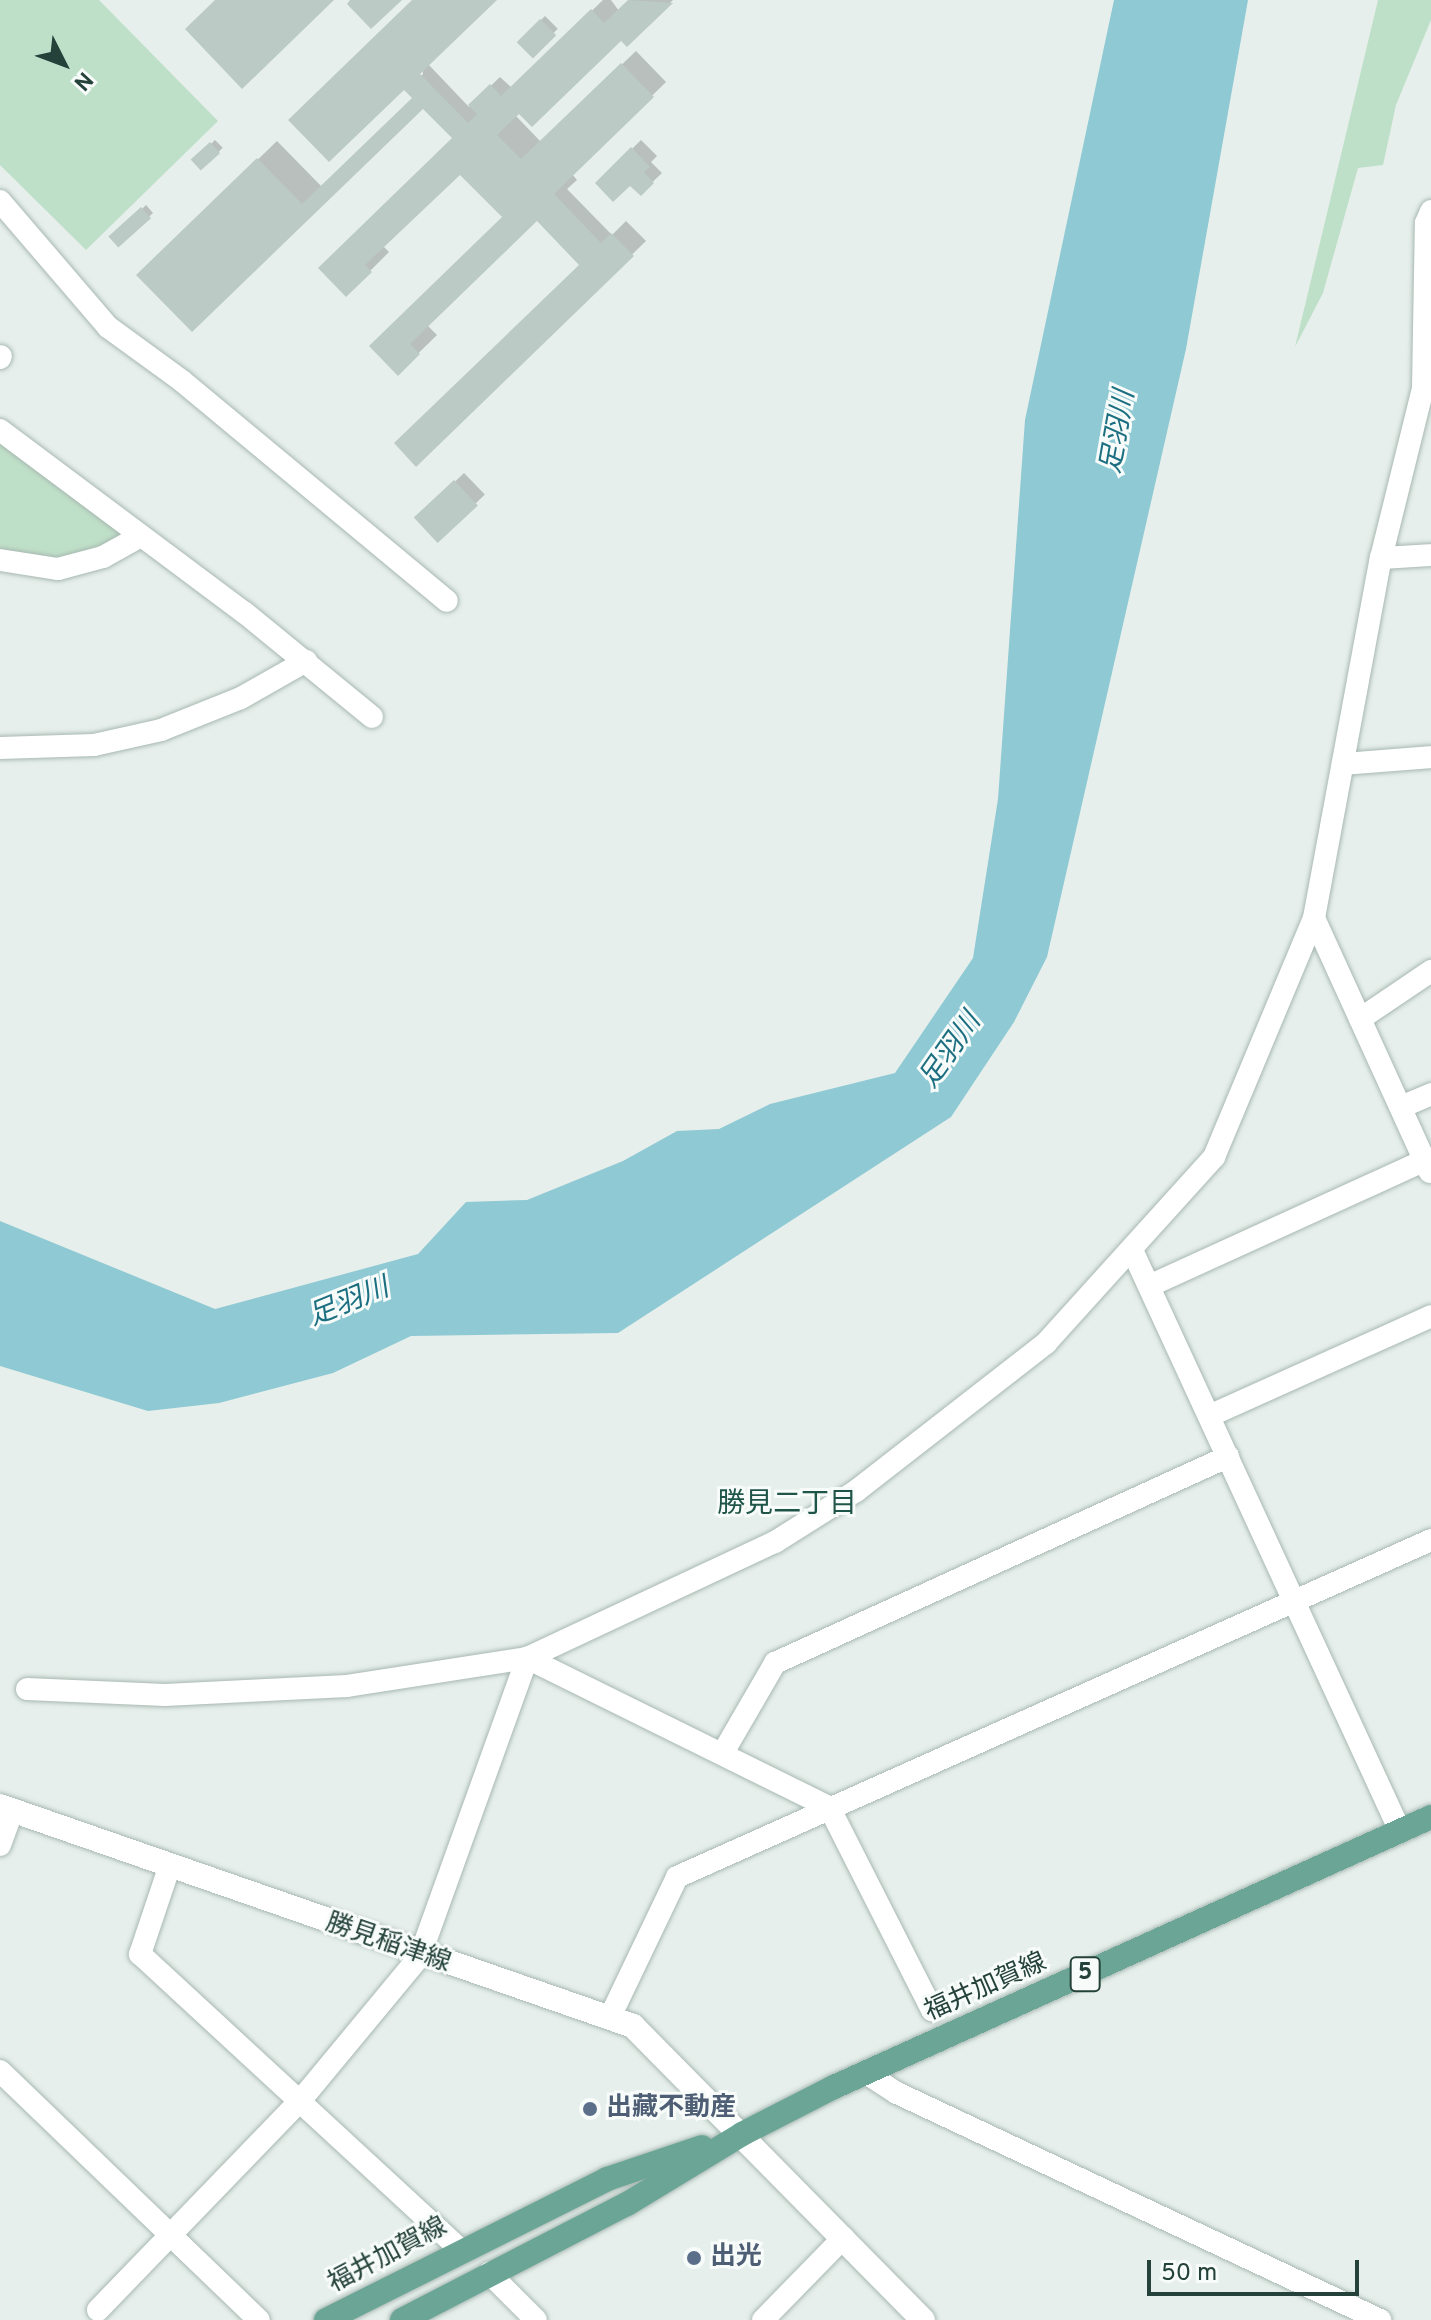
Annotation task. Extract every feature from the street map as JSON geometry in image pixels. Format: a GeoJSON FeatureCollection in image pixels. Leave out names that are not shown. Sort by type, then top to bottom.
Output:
{"type":"FeatureCollection","features":[{"type":"Feature","properties":{"kind":"main road","name":"勝見稲津線"},"geometry":{"type":"LineString","coordinates":[[6,1808],[420,1956],[633,2026],[923,2320]]}},
{"type":"Feature","properties":{"kind":"main road","name":"福井加賀線"},"geometry":{"type":"LineString","coordinates":[[402,2320],[627,2204],[742,2134],[866,2073],[1431,1817]]}},
{"type":"Feature","properties":{"kind":"main road","name":"福井加賀線"},"geometry":{"type":"LineString","coordinates":[[326,2320],[460,2249],[607,2179],[742,2134]]}},
{"type":"Feature","properties":{"kind":"street"},"geometry":{"type":"LineString","coordinates":[[0,201],[108,327],[182,381],[447,601]]}},
{"type":"Feature","properties":{"kind":"street"},"geometry":{"type":"LineString","coordinates":[[27,1689],[165,1695],[347,1686],[527,1658],[775,1542],[856,1491],[1046,1343],[1214,1157],[1314,918],[1381,558],[1427,388],[1426,223],[1431,211]]}},
{"type":"Feature","properties":{"kind":"street"},"geometry":{"type":"LineString","coordinates":[[0,430],[306,661],[372,717]]}},
{"type":"Feature","properties":{"kind":"street"},"geometry":{"type":"LineString","coordinates":[[0,560],[58,569],[103,557],[141,536]]}},
{"type":"Feature","properties":{"kind":"street"},"geometry":{"type":"LineString","coordinates":[[1381,558],[1431,555]]}},
{"type":"Feature","properties":{"kind":"street"},"geometry":{"type":"LineString","coordinates":[[0,748],[94,745],[161,730],[241,698],[306,661]]}},
{"type":"Feature","properties":{"kind":"street"},"geometry":{"type":"LineString","coordinates":[[1343,764],[1431,757]]}},
{"type":"Feature","properties":{"kind":"street"},"geometry":{"type":"LineString","coordinates":[[1149,1286],[1428,1166],[1314,918]]}},
{"type":"Feature","properties":{"kind":"street"},"geometry":{"type":"LineString","coordinates":[[1360,1019],[1431,971]]}},
{"type":"Feature","properties":{"kind":"street"},"geometry":{"type":"LineString","coordinates":[[1401,1107],[1431,1094]]}},
{"type":"Feature","properties":{"kind":"street"},"geometry":{"type":"LineString","coordinates":[[1132,1250],[1400,1831]]}},
{"type":"Feature","properties":{"kind":"street"},"geometry":{"type":"LineString","coordinates":[[1209,1416],[1431,1316]]}},
{"type":"Feature","properties":{"kind":"street"},"geometry":{"type":"LineString","coordinates":[[724,1751],[775,1663],[1228,1457]]}},
{"type":"Feature","properties":{"kind":"street"},"geometry":{"type":"LineString","coordinates":[[610,2017],[677,1877],[1431,1540]]}},
{"type":"Feature","properties":{"kind":"street"},"geometry":{"type":"LineString","coordinates":[[527,1658],[724,1751],[829,1807],[932,2010]]}},
{"type":"Feature","properties":{"kind":"street"},"geometry":{"type":"LineString","coordinates":[[98,2310],[300,2101],[420,1956],[527,1658]]}},
{"type":"Feature","properties":{"kind":"street"},"geometry":{"type":"LineString","coordinates":[[0,1845],[6,1808]]}},
{"type":"Feature","properties":{"kind":"street"},"geometry":{"type":"LineString","coordinates":[[169,1868],[140,1954],[460,2249]]}},
{"type":"Feature","properties":{"kind":"street"},"geometry":{"type":"LineString","coordinates":[[0,2071],[259,2320]]}},
{"type":"Feature","properties":{"kind":"street"},"geometry":{"type":"LineString","coordinates":[[866,2073],[897,2093],[1380,2320]]}},
{"type":"Feature","properties":{"kind":"street"},"geometry":{"type":"LineString","coordinates":[[763,2320],[843,2238]]}},
{"type":"Feature","properties":{"kind":"street"},"geometry":{"type":"LineString","coordinates":[[489,2273],[536,2320]]}},
{"type":"Feature","properties":{"kind":"green space"},"geometry":{"type":"Polygon","coordinates":[[[0,0],[99,0],[218,121],[86,250],[0,165],[0,0]]]}},
{"type":"Feature","properties":{"kind":"green space"},"geometry":{"type":"Polygon","coordinates":[[[1378,0],[1431,0],[1431,20],[1396,105],[1383,165],[1358,168],[1323,293],[1295,347],[1378,0]]]}},
{"type":"Feature","properties":{"kind":"green space"},"geometry":{"type":"Polygon","coordinates":[[[0,438],[125,533],[107,550],[64,562],[0,553],[0,438]]]}},
{"type":"Feature","properties":{"kind":"water","name":"足羽川"},"geometry":{"type":"Polygon","coordinates":[[[1114,0],[1248,0],[1186,349],[1047,957],[1014,1022],[951,1117],[618,1333],[411,1336],[333,1373],[219,1403],[148,1411],[0,1366],[0,1221],[215,1309],[418,1254],[466,1202],[527,1200],[623,1161],[677,1131],[719,1129],[770,1104],[895,1073],[973,958],[998,799],[1025,420],[1114,0]]]}},
{"type":"Feature","properties":{"kind":"building"},"geometry":{"type":"Polygon","coordinates":[[[215,0],[334,0],[242,89],[185,29],[215,0]]]}},
{"type":"Feature","properties":{"kind":"building"},"geometry":{"type":"Polygon","coordinates":[[[350,0],[402,0],[371,29],[347,4],[350,0]]]}},
{"type":"Feature","properties":{"kind":"building"},"geometry":{"type":"Polygon","coordinates":[[[412,0],[497,0],[420,74],[468,123],[477,114],[468,105],[490,84],[501,96],[591,9],[604,23],[628,0],[673,3],[627,47],[621,41],[532,127],[519,114],[497,135],[521,159],[621,63],[654,97],[554,194],[601,243],[611,233],[634,256],[416,467],[394,443],[579,265],[537,221],[410,344],[420,354],[398,376],[369,346],[502,217],[460,175],[365,265],[372,272],[346,297],[318,268],[452,138],[423,109],[192,332],[136,275],[257,158],[302,204],[412,98],[404,90],[329,162],[288,120],[412,0]]]}},
{"type":"Feature","properties":{"kind":"building"},"geometry":{"type":"Polygon","coordinates":[[[540,19],[556,35],[533,59],[517,42],[540,19]]]}},
{"type":"Feature","properties":{"kind":"building"},"geometry":{"type":"Polygon","coordinates":[[[210,142],[220,153],[201,171],[191,159],[210,142]]]}},
{"type":"Feature","properties":{"kind":"building"},"geometry":{"type":"Polygon","coordinates":[[[631,147],[650,167],[644,172],[654,183],[641,196],[630,186],[613,202],[595,183],[631,147]]]}},
{"type":"Feature","properties":{"kind":"building"},"geometry":{"type":"Polygon","coordinates":[[[141,207],[151,218],[118,248],[108,236],[141,207]]]}},
{"type":"Feature","properties":{"kind":"building"},"geometry":{"type":"Polygon","coordinates":[[[454,480],[478,506],[438,543],[414,518],[454,480]]]}},
{"type":"Feature","properties":{"kind":"place","name":"出藏不動産"},"geometry":{"type":"Point","coordinates":[590,2109]}},
{"type":"Feature","properties":{"kind":"place","name":"出光"},"geometry":{"type":"Point","coordinates":[694,2258]}},
{"type":"Feature","properties":{"kind":"district","name":"勝見二丁目"},"geometry":{"type":"Point","coordinates":[787,1505]}}]}
